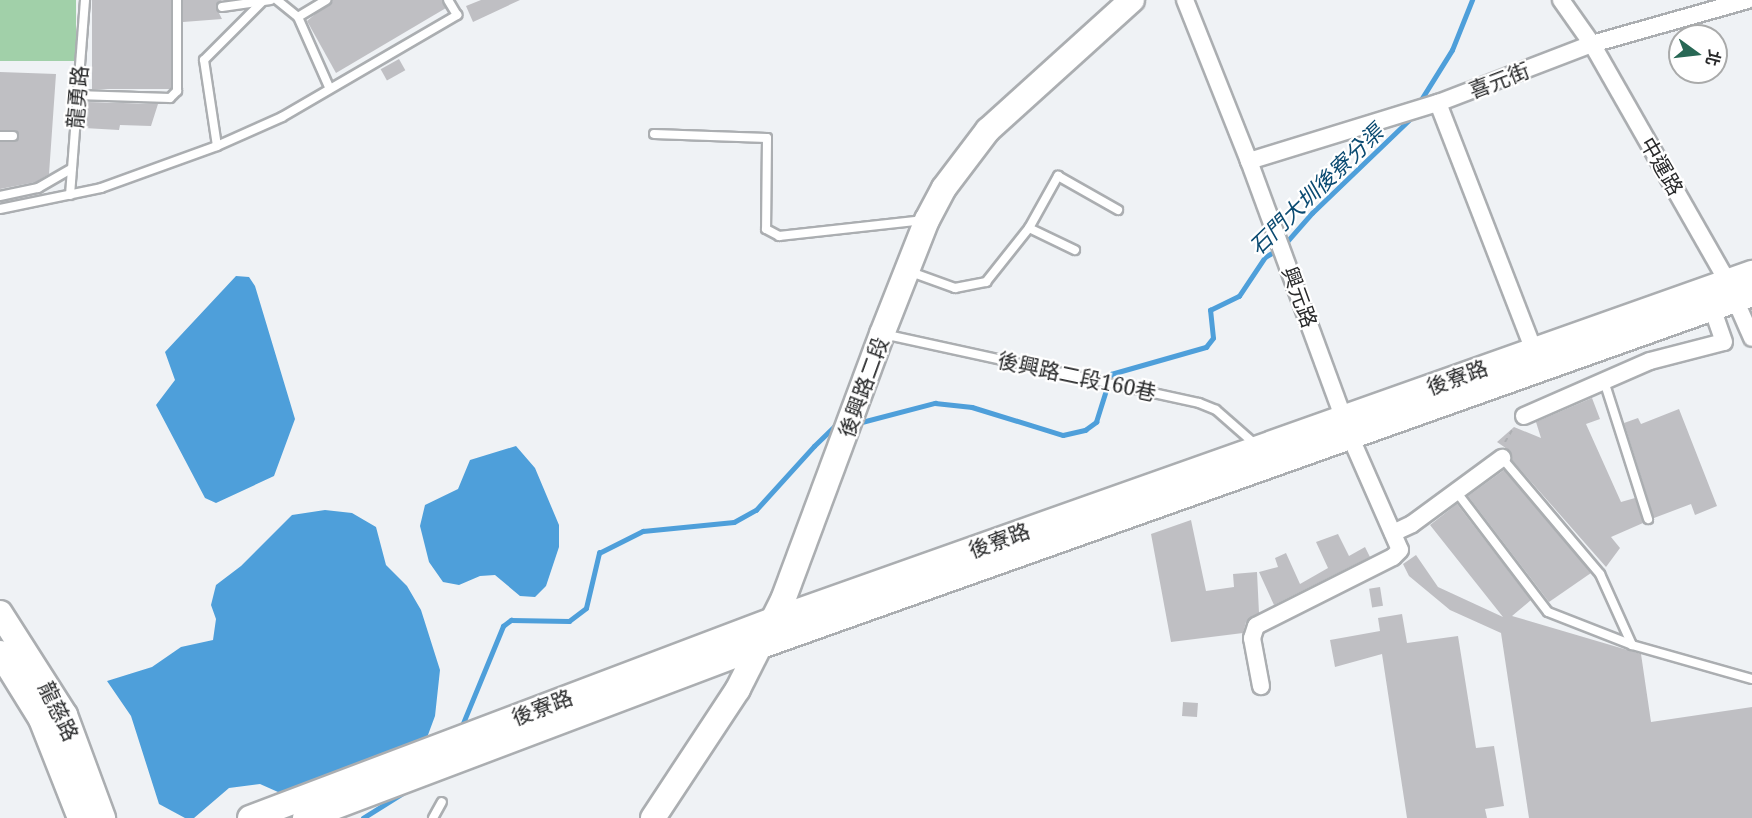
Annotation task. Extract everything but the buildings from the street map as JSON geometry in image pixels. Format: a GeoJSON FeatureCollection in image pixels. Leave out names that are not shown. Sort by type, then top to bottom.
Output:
{"type":"FeatureCollection","features":[{"type":"Feature","properties":{"kind":"street","name":"後興路二段"},"geometry":{"type":"LineString","coordinates":[[653,818],[738,689],[773,620],[927,220],[963,159],[988,130],[1132,0]]}},
{"type":"Feature","properties":{"kind":"street","name":"興元路"},"geometry":{"type":"LineString","coordinates":[[1185,0],[1250,161],[1347,427],[1400,550],[1393,557],[1256,626],[1252,638],[1261,686]]}},
{"type":"Feature","properties":{"kind":"street","name":"中運路"},"geometry":{"type":"LineString","coordinates":[[1561,0],[1592,44],[1752,338]]}},
{"type":"Feature","properties":{"kind":"street","name":"喜元街"},"geometry":{"type":"LineString","coordinates":[[1250,161],[1438,103],[1592,44],[1748,0]]}},
{"type":"Feature","properties":{"kind":"street"},"geometry":{"type":"LineString","coordinates":[[1438,103],[1534,350]]}},
{"type":"Feature","properties":{"kind":"street","name":"後寮路"},"geometry":{"type":"LineString","coordinates":[[305,818],[1347,427],[1727,294],[1752,273]]}},
{"type":"Feature","properties":{"kind":"street"},"geometry":{"type":"LineString","coordinates":[[1524,416],[1650,361],[1724,342],[1727,294]]}},
{"type":"Feature","properties":{"kind":"street","name":"後寮路"},"geometry":{"type":"LineString","coordinates":[[250,818],[773,620],[1258,447],[1347,427],[1534,350],[1727,294]]}},
{"type":"Feature","properties":{"kind":"street"},"geometry":{"type":"LineString","coordinates":[[1393,533],[1412,524],[1454,490],[1502,458]]}},
{"type":"Feature","properties":{"kind":"street","name":"龍慈路"},"geometry":{"type":"LineString","coordinates":[[0,613],[65,715],[103,818]]}},
{"type":"Feature","properties":{"kind":"street","name":"龍慈路"},"geometry":{"type":"LineString","coordinates":[[0,653],[41,719],[80,818]]}},
{"type":"Feature","properties":{"kind":"lane","name":"龍勇路"},"geometry":{"type":"LineString","coordinates":[[70,195],[85,0]]}},
{"type":"Feature","properties":{"kind":"lane"},"geometry":{"type":"LineString","coordinates":[[76,95],[170,98],[177,91],[177,0]]}},
{"type":"Feature","properties":{"kind":"lane"},"geometry":{"type":"LineString","coordinates":[[277,0],[298,17],[329,87]]}},
{"type":"Feature","properties":{"kind":"lane"},"geometry":{"type":"LineString","coordinates":[[298,17],[326,0]]}},
{"type":"Feature","properties":{"kind":"lane"},"geometry":{"type":"LineString","coordinates":[[0,209],[101,188],[217,146],[282,117],[329,87],[457,15],[448,0]]}},
{"type":"Feature","properties":{"kind":"lane"},"geometry":{"type":"LineString","coordinates":[[217,146],[204,60],[267,1]]}},
{"type":"Feature","properties":{"kind":"lane"},"geometry":{"type":"LineString","coordinates":[[222,7],[267,1]]}},
{"type":"Feature","properties":{"kind":"lane"},"geometry":{"type":"LineString","coordinates":[[654,134],[767,138],[766,229],[779,236],[927,220]]}},
{"type":"Feature","properties":{"kind":"lane"},"geometry":{"type":"LineString","coordinates":[[0,136],[13,136]]}},
{"type":"Feature","properties":{"kind":"lane"},"geometry":{"type":"LineString","coordinates":[[0,196],[38,188],[72,168]]}},
{"type":"Feature","properties":{"kind":"lane"},"geometry":{"type":"LineString","coordinates":[[907,271],[955,288],[986,282],[1029,228],[1058,176],[1118,210]]}},
{"type":"Feature","properties":{"kind":"lane"},"geometry":{"type":"LineString","coordinates":[[1029,228],[1075,249]]}},
{"type":"Feature","properties":{"kind":"lane","name":"後興路二段160巷"},"geometry":{"type":"LineString","coordinates":[[882,334],[1199,403],[1216,410],[1258,447]]}},
{"type":"Feature","properties":{"kind":"lane"},"geometry":{"type":"LineString","coordinates":[[1604,381],[1648,519]]}},
{"type":"Feature","properties":{"kind":"lane"},"geometry":{"type":"LineString","coordinates":[[1502,458],[1600,574],[1632,645]]}},
{"type":"Feature","properties":{"kind":"lane"},"geometry":{"type":"LineString","coordinates":[[1454,490],[1548,612],[1632,645],[1752,679]]}},
{"type":"Feature","properties":{"kind":"lane"},"geometry":{"type":"LineString","coordinates":[[433,818],[442,802]]}},
{"type":"Feature","properties":{"kind":"path"},"geometry":{"type":"LineString","coordinates":[[1502,458],[1506,435],[1524,416]]}},
{"type":"Feature","properties":{"kind":"green space"},"geometry":{"type":"Polygon","coordinates":[[[0,0],[76,0],[76,61],[0,61],[0,0]]]}},
{"type":"Feature","properties":{"kind":"water"},"geometry":{"type":"Polygon","coordinates":[[[236,276],[249,277],[255,286],[295,419],[274,476],[216,503],[205,498],[156,405],[175,380],[165,352],[236,276]]]}},
{"type":"Feature","properties":{"kind":"water"},"geometry":{"type":"Polygon","coordinates":[[[516,446],[535,468],[559,525],[559,547],[546,586],[535,597],[520,596],[495,575],[480,576],[459,585],[443,582],[429,562],[420,526],[425,505],[458,489],[470,460],[516,446]]]}},
{"type":"Feature","properties":{"kind":"water"},"geometry":{"type":"Polygon","coordinates":[[[325,510],[352,513],[376,527],[386,565],[407,586],[421,610],[440,670],[435,716],[425,743],[287,796],[260,784],[229,788],[194,818],[185,818],[159,804],[131,716],[107,681],[152,667],[181,647],[213,640],[216,619],[211,605],[216,585],[241,566],[292,515],[325,510]]]}},
{"type":"Feature","properties":{"kind":"waterway","name":"石門大圳後寮分渠"},"geometry":{"type":"LineString","coordinates":[[1419,103],[1452,50],[1472,0]]}},
{"type":"Feature","properties":{"kind":"waterway","name":"石門大圳後寮分渠"},"geometry":{"type":"LineString","coordinates":[[1284,245],[1312,213],[1411,118]]}},
{"type":"Feature","properties":{"kind":"waterway","name":"石門大圳後寮分渠"},"geometry":{"type":"LineString","coordinates":[[858,423],[935,403],[972,407],[1063,435],[1085,430],[1096,422],[1111,374],[1206,347],[1213,338],[1210,310],[1239,296],[1265,257],[1277,250]]}},
{"type":"Feature","properties":{"kind":"waterway","name":"石門大圳後寮分渠"},"geometry":{"type":"LineString","coordinates":[[461,728],[503,626],[511,620],[569,621],[586,608],[599,553],[643,531],[734,522],[756,510],[814,446],[834,427],[841,426]]}},
{"type":"Feature","properties":{"kind":"waterway","name":"石門大圳後寮分渠"},"geometry":{"type":"LineString","coordinates":[[363,818],[406,791]]}}]}
